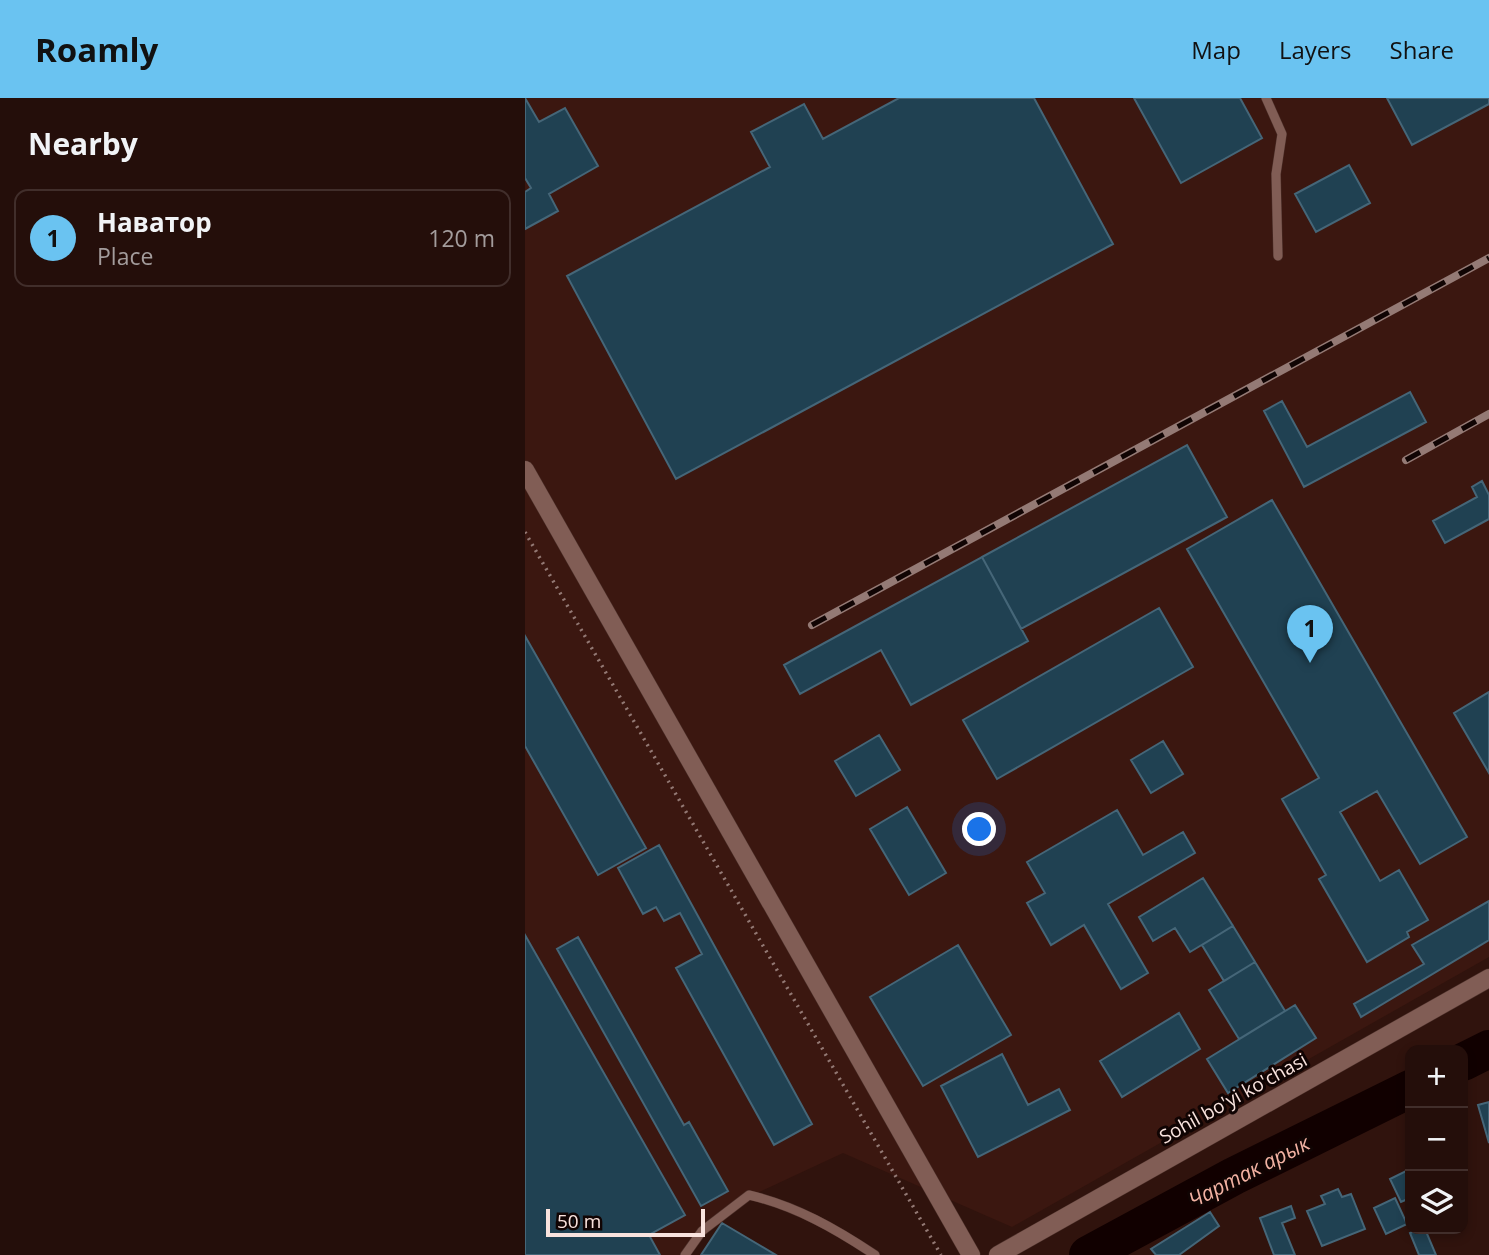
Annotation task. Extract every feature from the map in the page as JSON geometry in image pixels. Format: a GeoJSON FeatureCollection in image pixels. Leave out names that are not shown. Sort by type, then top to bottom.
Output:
{"type":"FeatureCollection","features":[{"type":"Feature","properties":{"kind":"street"},"geometry":{"type":"LineString","coordinates":[[525,470],[971,1255]]}},
{"type":"Feature","properties":{"kind":"street","name":"Sohil bo'yi ko'chasi"},"geometry":{"type":"LineString","coordinates":[[998,1255],[1489,978]]}},
{"type":"Feature","properties":{"kind":"lane"},"geometry":{"type":"LineString","coordinates":[[1266,98],[1282,134],[1276,174],[1278,256]]}},
{"type":"Feature","properties":{"kind":"lane"},"geometry":{"type":"LineString","coordinates":[[685,1255],[702,1231],[750,1195],[774,1201],[831,1226],[875,1255]]}},
{"type":"Feature","properties":{"kind":"path"},"geometry":{"type":"LineString","coordinates":[[525,532],[940,1255]]}},
{"type":"Feature","properties":{"kind":"shaded area"},"geometry":{"type":"Polygon","coordinates":[[[525,98],[1489,98],[1489,957],[1012,1227],[843,1153],[725,1208],[691,1255],[525,1255],[525,98]]]}},
{"type":"Feature","properties":{"kind":"building"},"geometry":{"type":"Polygon","coordinates":[[[525,98],[539,122],[565,108],[598,166],[549,194],[558,211],[525,229],[525,192],[531,188],[525,178],[525,98]]]}},
{"type":"Feature","properties":{"kind":"building"},"geometry":{"type":"Polygon","coordinates":[[[899,98],[1034,98],[1113,244],[676,479],[567,276],[770,167],[751,132],[804,104],[823,139],[899,98]]]}},
{"type":"Feature","properties":{"kind":"building"},"geometry":{"type":"Polygon","coordinates":[[[1134,98],[1240,98],[1262,138],[1181,183],[1134,98]]]}},
{"type":"Feature","properties":{"kind":"building"},"geometry":{"type":"Polygon","coordinates":[[[1387,98],[1489,98],[1489,104],[1412,145],[1387,98]]]}},
{"type":"Feature","properties":{"kind":"building"},"geometry":{"type":"Polygon","coordinates":[[[1349,165],[1370,203],[1316,232],[1295,194],[1349,165]]]}},
{"type":"Feature","properties":{"kind":"building"},"geometry":{"type":"Polygon","coordinates":[[[1410,392],[1426,422],[1304,487],[1264,411],[1282,401],[1307,447],[1410,392]]]}},
{"type":"Feature","properties":{"kind":"building"},"geometry":{"type":"Polygon","coordinates":[[[1187,445],[1227,517],[1021,629],[982,557],[1187,445]]]}},
{"type":"Feature","properties":{"kind":"building"},"geometry":{"type":"Polygon","coordinates":[[[1482,481],[1489,495],[1489,519],[1445,543],[1433,521],[1477,497],[1472,487],[1482,481]]]}},
{"type":"Feature","properties":{"kind":"building"},"geometry":{"type":"Polygon","coordinates":[[[1272,500],[1467,837],[1420,864],[1377,791],[1340,812],[1380,881],[1399,870],[1428,920],[1407,932],[1409,937],[1367,962],[1319,879],[1326,875],[1282,799],[1319,778],[1187,549],[1272,500]]]}},
{"type":"Feature","properties":{"kind":"building"},"geometry":{"type":"Polygon","coordinates":[[[982,557],[1028,641],[911,705],[881,650],[800,694],[784,665],[982,557]]]}},
{"type":"Feature","properties":{"kind":"building"},"geometry":{"type":"Polygon","coordinates":[[[1159,608],[1193,667],[997,779],[963,720],[1159,608]]]}},
{"type":"Feature","properties":{"kind":"building"},"geometry":{"type":"Polygon","coordinates":[[[525,636],[646,848],[598,875],[525,746],[525,636]]]}},
{"type":"Feature","properties":{"kind":"building"},"geometry":{"type":"Polygon","coordinates":[[[1489,692],[1489,773],[1454,713],[1489,692]]]}},
{"type":"Feature","properties":{"kind":"building"},"geometry":{"type":"Polygon","coordinates":[[[879,735],[900,770],[856,796],[835,761],[879,735]]]}},
{"type":"Feature","properties":{"kind":"building"},"geometry":{"type":"Polygon","coordinates":[[[1163,741],[1183,774],[1151,793],[1131,760],[1163,741]]]}},
{"type":"Feature","properties":{"kind":"building"},"geometry":{"type":"Polygon","coordinates":[[[907,807],[946,873],[909,895],[870,829],[907,807]]]}},
{"type":"Feature","properties":{"kind":"building"},"geometry":{"type":"Polygon","coordinates":[[[1117,810],[1143,855],[1183,832],[1195,853],[1108,904],[1148,973],[1121,989],[1084,925],[1051,945],[1027,903],[1045,893],[1027,862],[1117,810]]]}},
{"type":"Feature","properties":{"kind":"building"},"geometry":{"type":"Polygon","coordinates":[[[659,845],[812,1124],[774,1145],[676,968],[702,954],[680,913],[664,921],[656,907],[643,914],[618,868],[659,845]]]}},
{"type":"Feature","properties":{"kind":"building"},"geometry":{"type":"Polygon","coordinates":[[[1203,878],[1233,926],[1190,952],[1175,928],[1153,941],[1139,917],[1203,878]]]}},
{"type":"Feature","properties":{"kind":"building"},"geometry":{"type":"Polygon","coordinates":[[[1489,901],[1489,940],[1361,1017],[1354,1004],[1424,964],[1412,945],[1489,901]]]}},
{"type":"Feature","properties":{"kind":"building"},"geometry":{"type":"Polygon","coordinates":[[[1233,926],[1255,962],[1224,981],[1202,945],[1233,926]]]}},
{"type":"Feature","properties":{"kind":"building"},"geometry":{"type":"Polygon","coordinates":[[[525,935],[685,1215],[649,1235],[660,1255],[525,1255],[525,935]]]}},
{"type":"Feature","properties":{"kind":"building"},"geometry":{"type":"Polygon","coordinates":[[[578,937],[684,1125],[689,1122],[728,1191],[701,1206],[557,949],[578,937]]]}},
{"type":"Feature","properties":{"kind":"building"},"geometry":{"type":"Polygon","coordinates":[[[958,945],[1011,1035],[923,1086],[870,997],[958,945]]]}},
{"type":"Feature","properties":{"kind":"building"},"geometry":{"type":"Polygon","coordinates":[[[1255,962],[1285,1011],[1239,1039],[1209,990],[1255,962]]]}},
{"type":"Feature","properties":{"kind":"building"},"geometry":{"type":"Polygon","coordinates":[[[1295,1005],[1316,1038],[1228,1093],[1207,1059],[1295,1005]]]}},
{"type":"Feature","properties":{"kind":"building"},"geometry":{"type":"Polygon","coordinates":[[[1179,1013],[1200,1049],[1122,1097],[1100,1061],[1179,1013]]]}},
{"type":"Feature","properties":{"kind":"building"},"geometry":{"type":"Polygon","coordinates":[[[1002,1054],[1028,1105],[1059,1089],[1070,1110],[978,1157],[941,1086],[1002,1054]]]}},
{"type":"Feature","properties":{"kind":"building"},"geometry":{"type":"Polygon","coordinates":[[[1489,1102],[1489,1143],[1478,1105],[1489,1102]]]}},
{"type":"Feature","properties":{"kind":"building"},"geometry":{"type":"Polygon","coordinates":[[[1405,1172],[1405,1200],[1401,1202],[1390,1179],[1405,1172]]]}},
{"type":"Feature","properties":{"kind":"building"},"geometry":{"type":"Polygon","coordinates":[[[1338,1189],[1342,1197],[1351,1194],[1365,1229],[1322,1246],[1307,1211],[1325,1204],[1321,1196],[1338,1189]]]}},
{"type":"Feature","properties":{"kind":"building"},"geometry":{"type":"Polygon","coordinates":[[[1395,1198],[1405,1225],[1386,1234],[1374,1208],[1395,1198]]]}},
{"type":"Feature","properties":{"kind":"building"},"geometry":{"type":"Polygon","coordinates":[[[1291,1206],[1295,1218],[1282,1223],[1295,1255],[1274,1255],[1260,1218],[1291,1206]]]}},
{"type":"Feature","properties":{"kind":"building"},"geometry":{"type":"Polygon","coordinates":[[[1210,1212],[1219,1226],[1179,1255],[1156,1255],[1151,1249],[1210,1212]]]}},
{"type":"Feature","properties":{"kind":"building"},"geometry":{"type":"Polygon","coordinates":[[[722,1223],[776,1255],[701,1255],[722,1223]]]}},
{"type":"Feature","properties":{"kind":"building"},"geometry":{"type":"Polygon","coordinates":[[[1410,1234],[1427,1234],[1436,1255],[1419,1255],[1410,1234]]]}},
{"type":"Feature","properties":{"kind":"waterway","name":"Чартак арык"},"geometry":{"type":"LineString","coordinates":[[1468,1060],[1489,1049]]}},
{"type":"Feature","properties":{"kind":"waterway","name":"Чартак арык"},"geometry":{"type":"LineString","coordinates":[[1088,1255],[1234,1176],[1405,1091]]}},
{"type":"Feature","properties":{"kind":"railway"},"geometry":{"type":"LineString","coordinates":[[812,625],[1489,258]]}},
{"type":"Feature","properties":{"kind":"railway"},"geometry":{"type":"LineString","coordinates":[[1406,460],[1489,414]]}},
{"type":"Feature","properties":{"kind":"place","name":"Наватор"},"geometry":{"type":"Point","coordinates":[1310,663]}}]}
